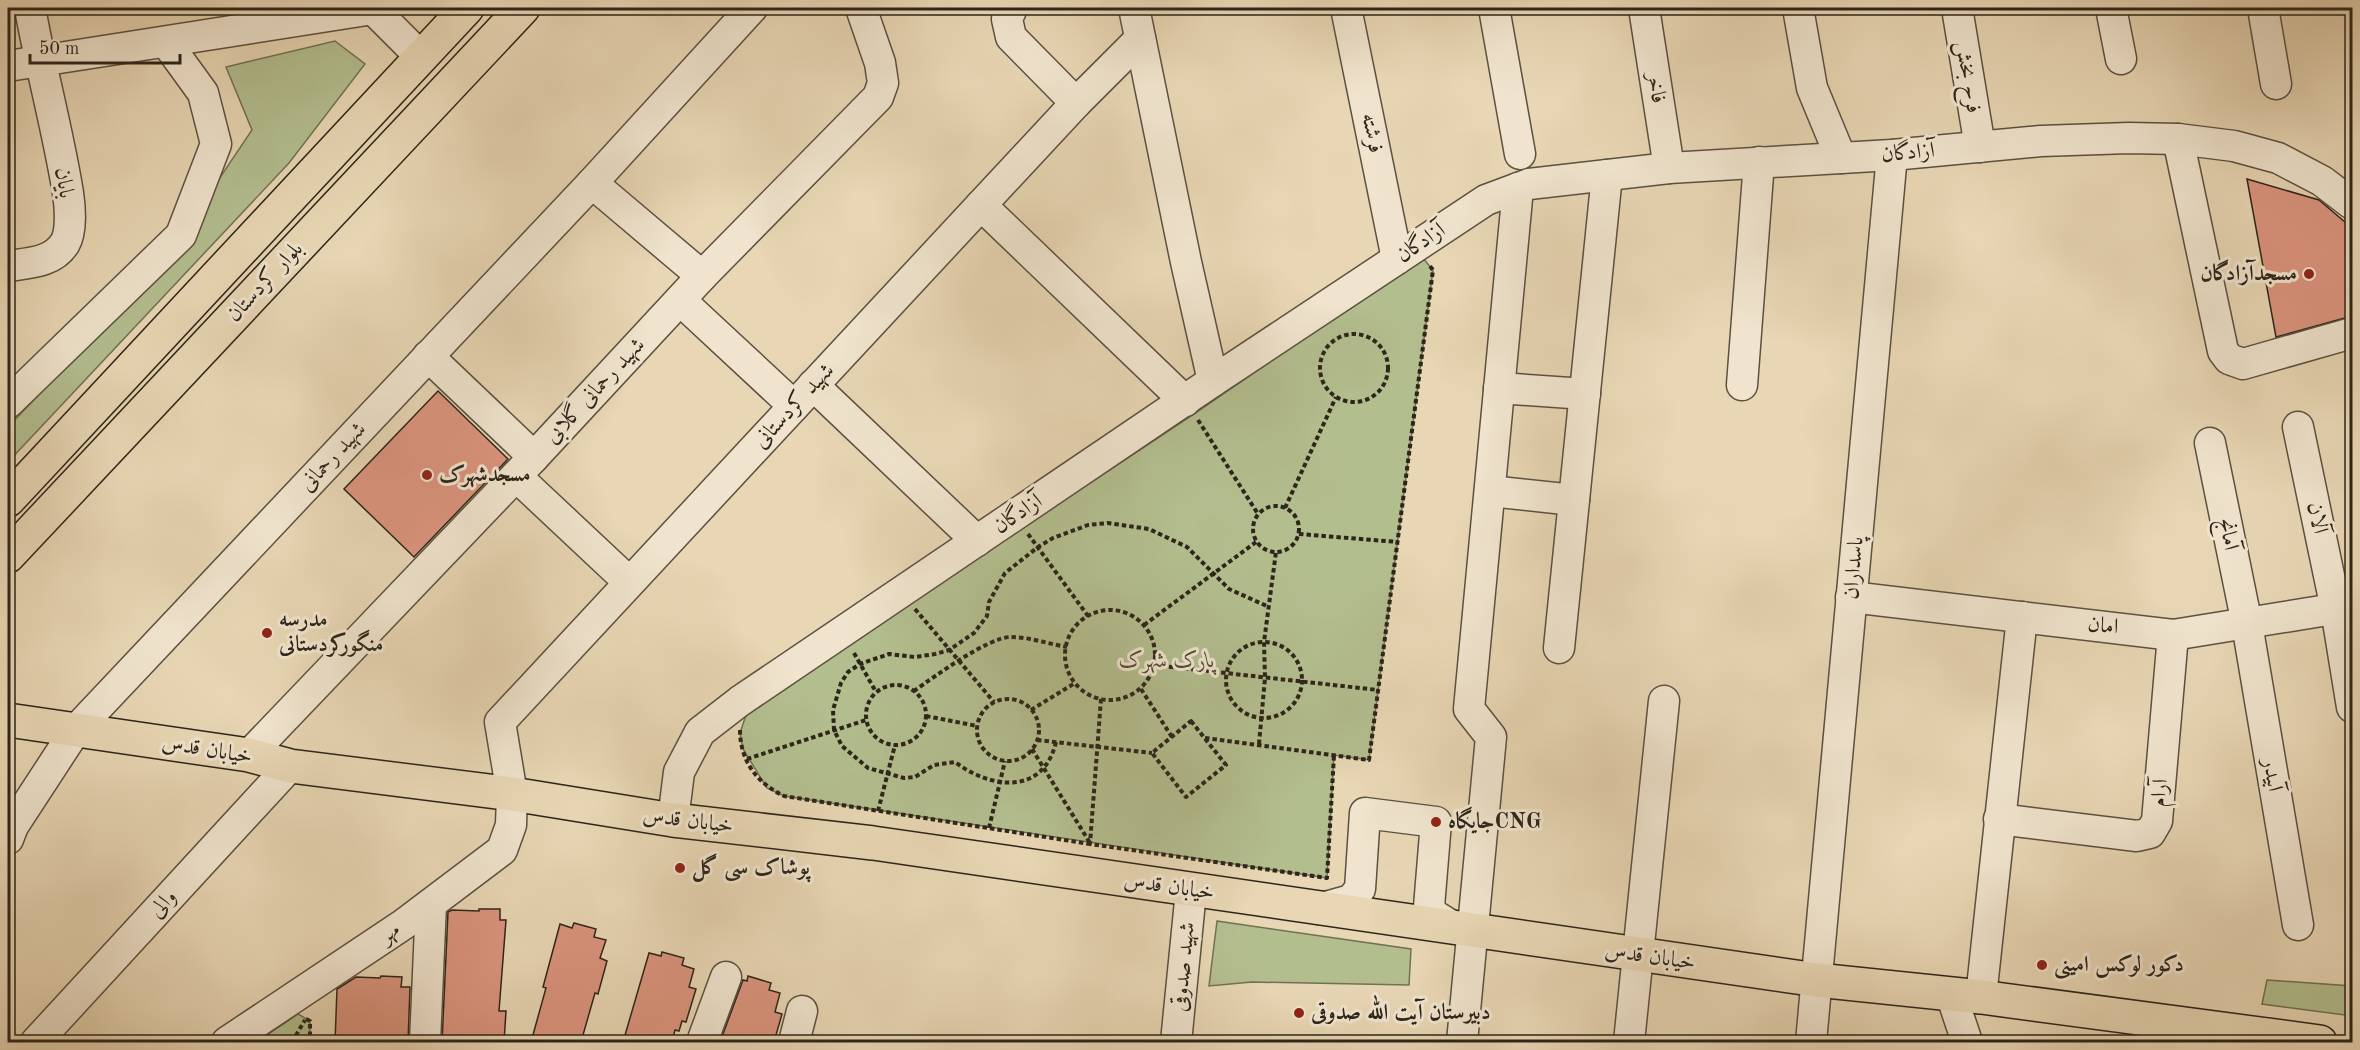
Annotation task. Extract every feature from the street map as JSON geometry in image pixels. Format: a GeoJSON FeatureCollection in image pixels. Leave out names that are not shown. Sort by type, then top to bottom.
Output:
{"type":"FeatureCollection","features":[{"type":"Feature","properties":{"kind":"main road","name":"بلوار کردستان"},"geometry":{"type":"LineString","coordinates":[[8,556],[523,8]]}},
{"type":"Feature","properties":{"kind":"main road","name":"بلوار کردستان"},"geometry":{"type":"LineString","coordinates":[[8,500],[460,16]]}},
{"type":"Feature","properties":{"kind":"main road"},"geometry":{"type":"LineString","coordinates":[[460,16],[482,51]]}},
{"type":"Feature","properties":{"kind":"main road","name":"خیابان قدس"},"geometry":{"type":"LineString","coordinates":[[11,717],[75,731],[249,755],[290,766],[512,794],[673,820],[873,843],[1089,859],[1191,891],[1817,980],[1966,995],[2271,1039],[2320,1042]]}},
{"type":"Feature","properties":{"kind":"street","name":"بایان"},"geometry":{"type":"LineString","coordinates":[[8,266],[44,260],[53,255],[67,240],[69,232],[69,195],[39,61],[30,8]]}},
{"type":"Feature","properties":{"kind":"street"},"geometry":{"type":"LineString","coordinates":[[8,66],[372,8],[421,57]]}},
{"type":"Feature","properties":{"kind":"street","name":"شهید رحمانی گلابی"},"geometry":{"type":"LineString","coordinates":[[249,755],[525,467],[702,276],[878,97],[883,83],[880,63],[861,8]]}},
{"type":"Feature","properties":{"kind":"street"},"geometry":{"type":"LineString","coordinates":[[1012,8],[1007,19],[1011,37],[1076,103]]}},
{"type":"Feature","properties":{"kind":"street"},"geometry":{"type":"LineString","coordinates":[[1134,8],[1213,381]]}},
{"type":"Feature","properties":{"kind":"street","name":"فرشته"},"geometry":{"type":"LineString","coordinates":[[1346,8],[1398,259]]}},
{"type":"Feature","properties":{"kind":"street"},"geometry":{"type":"LineString","coordinates":[[1494,8],[1520,154]]}},
{"type":"Feature","properties":{"kind":"street","name":"فاخر"},"geometry":{"type":"LineString","coordinates":[[1644,8],[1669,168]]}},
{"type":"Feature","properties":{"kind":"street"},"geometry":{"type":"LineString","coordinates":[[1798,8],[1812,88],[1841,158]]}},
{"type":"Feature","properties":{"kind":"street","name":"فرح بخش"},"geometry":{"type":"LineString","coordinates":[[1958,8],[1980,147]]}},
{"type":"Feature","properties":{"kind":"street"},"geometry":{"type":"LineString","coordinates":[[2111,8],[2121,59]]}},
{"type":"Feature","properties":{"kind":"street"},"geometry":{"type":"LineString","coordinates":[[2263,8],[2276,84]]}},
{"type":"Feature","properties":{"kind":"street","name":"شهید رحمانی"},"geometry":{"type":"LineString","coordinates":[[8,839],[13,826],[75,731],[592,183],[739,12]]}},
{"type":"Feature","properties":{"kind":"street","name":"شهید کردستانی"},"geometry":{"type":"LineString","coordinates":[[512,794],[500,722],[1076,103],[1140,39]]}},
{"type":"Feature","properties":{"kind":"street"},"geometry":{"type":"LineString","coordinates":[[8,404],[181,235],[216,144],[203,93],[166,42]]}},
{"type":"Feature","properties":{"kind":"street","name":"آزادگان"},"geometry":{"type":"LineString","coordinates":[[673,820],[679,772],[700,732],[740,701],[1213,381],[1486,200],[1518,188],[1529,184],[1669,168],[1892,155],[2040,141],[2129,138],[2178,139],[2234,146],[2278,158],[2322,181],[2352,204]]}},
{"type":"Feature","properties":{"kind":"street"},"geometry":{"type":"LineString","coordinates":[[2178,139],[2223,351],[2229,359],[2243,363],[2352,333]]}},
{"type":"Feature","properties":{"kind":"street","name":"پاسداران"},"geometry":{"type":"LineString","coordinates":[[1811,1042],[1892,155]]}},
{"type":"Feature","properties":{"kind":"street"},"geometry":{"type":"LineString","coordinates":[[1742,385],[1759,162]]}},
{"type":"Feature","properties":{"kind":"street"},"geometry":{"type":"LineString","coordinates":[[1559,648],[1607,175]]}},
{"type":"Feature","properties":{"kind":"street"},"geometry":{"type":"LineString","coordinates":[[592,183],[702,276]]}},
{"type":"Feature","properties":{"kind":"street"},"geometry":{"type":"LineString","coordinates":[[1462,1042],[1464,930],[1491,737],[1469,710],[1518,188]]}},
{"type":"Feature","properties":{"kind":"street"},"geometry":{"type":"LineString","coordinates":[[981,205],[1185,401]]}},
{"type":"Feature","properties":{"kind":"street"},"geometry":{"type":"LineString","coordinates":[[680,300],[803,396],[977,541]]}},
{"type":"Feature","properties":{"kind":"street"},"geometry":{"type":"LineString","coordinates":[[428,356],[629,582]]}},
{"type":"Feature","properties":{"kind":"street"},"geometry":{"type":"LineString","coordinates":[[1499,388],[1585,394]]}},
{"type":"Feature","properties":{"kind":"street","name":"آلان"},"geometry":{"type":"LineString","coordinates":[[2298,427],[2344,608],[2352,707]]}},
{"type":"Feature","properties":{"kind":"street","name":"آمانج"},"geometry":{"type":"LineString","coordinates":[[2210,443],[2247,624]]}},
{"type":"Feature","properties":{"kind":"street"},"geometry":{"type":"LineString","coordinates":[[1490,491],[1574,500]]}},
{"type":"Feature","properties":{"kind":"street","name":"امان"},"geometry":{"type":"LineString","coordinates":[[1851,597],[2173,635],[2344,608]]}},
{"type":"Feature","properties":{"kind":"street"},"geometry":{"type":"LineString","coordinates":[[1967,1042],[1966,995],[1999,819],[2022,617]]}},
{"type":"Feature","properties":{"kind":"street","name":"آبیدر"},"geometry":{"type":"LineString","coordinates":[[2247,624],[2298,925]]}},
{"type":"Feature","properties":{"kind":"street","name":"آرام"},"geometry":{"type":"LineString","coordinates":[[1999,819],[2136,836],[2150,833],[2157,821],[2173,635]]}},
{"type":"Feature","properties":{"kind":"street"},"geometry":{"type":"LineString","coordinates":[[1629,1042],[1636,955],[1664,701]]}},
{"type":"Feature","properties":{"kind":"street","name":"والی"},"geometry":{"type":"LineString","coordinates":[[36,1042],[290,766]]}},
{"type":"Feature","properties":{"kind":"street","name":"مهر"},"geometry":{"type":"LineString","coordinates":[[227,1042],[404,924],[502,850],[511,825],[512,794]]}},
{"type":"Feature","properties":{"kind":"street"},"geometry":{"type":"LineString","coordinates":[[1319,909],[1351,900],[1360,889],[1365,813],[1436,822],[1429,907],[1434,915],[1464,930]]}},
{"type":"Feature","properties":{"kind":"street","name":"شهید صدوقی"},"geometry":{"type":"LineString","coordinates":[[1176,1042],[1191,891]]}},
{"type":"Feature","properties":{"kind":"street"},"geometry":{"type":"LineString","coordinates":[[425,1042],[431,904]]}},
{"type":"Feature","properties":{"kind":"street"},"geometry":{"type":"LineString","coordinates":[[702,1042],[726,976]]}},
{"type":"Feature","properties":{"kind":"street"},"geometry":{"type":"LineString","coordinates":[[794,1042],[802,1011]]}},
{"type":"Feature","properties":{"kind":"path"},"geometry":{"type":"LineString","coordinates":[[1204,738],[1369,760],[1433,270],[1428,264]]}},
{"type":"Feature","properties":{"kind":"path"},"geometry":{"type":"LineString","coordinates":[[1364,334],[1374,339],[1383,348],[1388,358],[1389,370],[1386,382],[1370,399],[1347,402],[1336,397],[1327,390],[1322,380],[1321,358],[1325,348],[1342,335],[1364,334]]}},
{"type":"Feature","properties":{"kind":"path"},"geometry":{"type":"LineString","coordinates":[[1286,508],[1336,397]]}},
{"type":"Feature","properties":{"kind":"path"},"geometry":{"type":"LineString","coordinates":[[1185,401],[1258,514]]}},
{"type":"Feature","properties":{"kind":"path"},"geometry":{"type":"LineString","coordinates":[[1270,506],[1286,508],[1297,518],[1299,534],[1291,547],[1276,552],[1268,551],[1256,542],[1253,527],[1258,514],[1270,506]]}},
{"type":"Feature","properties":{"kind":"path"},"geometry":{"type":"LineString","coordinates":[[1056,742],[1047,765],[1028,780],[1016,784],[999,783],[966,770],[955,762],[934,765],[915,777],[904,778],[868,768],[854,758],[842,746],[834,730],[833,710],[841,683],[848,672],[860,664],[889,654],[915,657],[950,650],[974,633],[987,616],[989,602],[1005,573],[1053,538],[1088,525],[1126,524],[1149,529],[1187,547],[1229,589],[1269,607]]}},
{"type":"Feature","properties":{"kind":"path"},"geometry":{"type":"LineString","coordinates":[[1022,526],[1088,616]]}},
{"type":"Feature","properties":{"kind":"path"},"geometry":{"type":"LineString","coordinates":[[1299,534],[1398,542]]}},
{"type":"Feature","properties":{"kind":"path"},"geometry":{"type":"LineString","coordinates":[[1144,625],[1256,542]]}},
{"type":"Feature","properties":{"kind":"path"},"geometry":{"type":"LineString","coordinates":[[1259,744],[1265,678],[1264,642],[1276,552]]}},
{"type":"Feature","properties":{"kind":"path"},"geometry":{"type":"LineString","coordinates":[[902,592],[994,702]]}},
{"type":"Feature","properties":{"kind":"path"},"geometry":{"type":"LineString","coordinates":[[1103,610],[1119,611],[1133,616],[1144,625],[1152,637],[1155,665],[1149,678],[1140,689],[1129,696],[1115,700],[1101,699],[1087,694],[1075,683],[1068,670],[1067,647],[1068,639],[1076,626],[1088,616],[1103,610]]}},
{"type":"Feature","properties":{"kind":"path"},"geometry":{"type":"LineString","coordinates":[[842,633],[876,692]]}},
{"type":"Feature","properties":{"kind":"path"},"geometry":{"type":"LineString","coordinates":[[914,691],[958,660],[999,639],[1011,637],[1067,647]]}},
{"type":"Feature","properties":{"kind":"path"},"geometry":{"type":"LineString","coordinates":[[1264,642],[1276,644],[1296,658],[1302,681],[1300,693],[1285,711],[1274,716],[1262,718],[1250,715],[1239,708],[1231,697],[1227,685],[1228,672],[1232,660],[1241,650],[1264,642]]}},
{"type":"Feature","properties":{"kind":"path"},"geometry":{"type":"LineString","coordinates":[[1155,665],[1378,690]]}},
{"type":"Feature","properties":{"kind":"path"},"geometry":{"type":"LineString","coordinates":[[1031,710],[1075,683]]}},
{"type":"Feature","properties":{"kind":"path"},"geometry":{"type":"LineString","coordinates":[[896,685],[914,691],[924,706],[926,716],[920,734],[913,740],[895,745],[876,738],[869,730],[866,710],[876,692],[896,685]]}},
{"type":"Feature","properties":{"kind":"path"},"geometry":{"type":"LineString","coordinates":[[1140,689],[1172,736]]}},
{"type":"Feature","properties":{"kind":"path"},"geometry":{"type":"LineString","coordinates":[[1089,859],[1101,699]]}},
{"type":"Feature","properties":{"kind":"path"},"geometry":{"type":"LineString","coordinates":[[1014,700],[1031,710],[1036,719],[1037,740],[1032,749],[1015,760],[1005,761],[987,753],[981,745],[977,726],[986,707],[994,702],[1014,700]]}},
{"type":"Feature","properties":{"kind":"path"},"geometry":{"type":"LineString","coordinates":[[926,716],[977,726]]}},
{"type":"Feature","properties":{"kind":"path"},"geometry":{"type":"LineString","coordinates":[[747,759],[866,720]]}},
{"type":"Feature","properties":{"kind":"path"},"geometry":{"type":"LineString","coordinates":[[1037,740],[1152,753],[1186,797],[1226,765],[1191,721],[1152,753]]}},
{"type":"Feature","properties":{"kind":"path"},"geometry":{"type":"LineString","coordinates":[[873,843],[878,811],[895,745]]}},
{"type":"Feature","properties":{"kind":"path"},"geometry":{"type":"LineString","coordinates":[[1032,749],[1089,859]]}},
{"type":"Feature","properties":{"kind":"path"},"geometry":{"type":"LineString","coordinates":[[784,796],[989,828],[1089,859],[1327,878],[1334,755]]}},
{"type":"Feature","properties":{"kind":"path"},"geometry":{"type":"LineString","coordinates":[[989,828],[1005,761]]}},
{"type":"Feature","properties":{"kind":"path"},"geometry":{"type":"LineString","coordinates":[[292,1042],[306,1019]]}},
{"type":"Feature","properties":{"kind":"green space"},"geometry":{"type":"Polygon","coordinates":[[[335,41],[365,64],[289,163],[8,462],[8,427],[158,270],[252,130],[226,67],[335,41]]]}},
{"type":"Feature","properties":{"kind":"green space","name":"پارک شهرک"},"geometry":{"type":"Polygon","coordinates":[[[1422,257],[1433,270],[1369,760],[1334,755],[1327,878],[784,796],[767,788],[743,749],[740,733],[748,709],[1194,414],[1422,257]]]}},
{"type":"Feature","properties":{"kind":"green space"},"geometry":{"type":"Polygon","coordinates":[[[1217,921],[1411,949],[1409,985],[1252,982],[1209,986],[1217,921]]]}},
{"type":"Feature","properties":{"kind":"green space"},"geometry":{"type":"Polygon","coordinates":[[[2267,980],[2352,986],[2352,1016],[2262,1004],[2267,980]]]}},
{"type":"Feature","properties":{"kind":"green space"},"geometry":{"type":"Polygon","coordinates":[[[298,1014],[310,1021],[310,1042],[257,1042],[298,1014]]]}},
{"type":"Feature","properties":{"kind":"building","name":"مسجدآزادگان"},"geometry":{"type":"Polygon","coordinates":[[[2247,179],[2319,200],[2352,228],[2352,316],[2276,337],[2247,179]]]}},
{"type":"Feature","properties":{"kind":"building","name":"مسجدشهرک"},"geometry":{"type":"Polygon","coordinates":[[[438,391],[508,459],[414,557],[344,489],[438,391]]]}},
{"type":"Feature","properties":{"kind":"building"},"geometry":{"type":"Polygon","coordinates":[[[479,909],[500,909],[500,920],[506,920],[499,1011],[506,1011],[504,1042],[442,1042],[448,912],[452,910],[479,911],[479,909]]]}},
{"type":"Feature","properties":{"kind":"building"},"geometry":{"type":"Polygon","coordinates":[[[574,923],[596,929],[594,937],[606,940],[600,958],[607,961],[581,1042],[531,1042],[560,924],[572,928],[574,923]]]}},
{"type":"Feature","properties":{"kind":"building"},"geometry":{"type":"Polygon","coordinates":[[[662,952],[684,958],[682,965],[694,969],[689,987],[696,989],[686,1022],[682,1021],[679,1031],[675,1030],[672,1042],[623,1042],[649,953],[661,956],[662,952]]]}},
{"type":"Feature","properties":{"kind":"building"},"geometry":{"type":"Polygon","coordinates":[[[381,976],[402,977],[401,987],[410,987],[408,1042],[335,1042],[337,989],[356,977],[380,978],[381,976]]]}},
{"type":"Feature","properties":{"kind":"building"},"geometry":{"type":"Polygon","coordinates":[[[748,976],[771,983],[769,990],[780,993],[775,1012],[782,1014],[774,1042],[720,1042],[743,980],[747,981],[748,976]]]}},
{"type":"Feature","properties":{"kind":"place","name":"مسجدآزادگان"},"geometry":{"type":"Point","coordinates":[2309,274]}},
{"type":"Feature","properties":{"kind":"place","name":"مسجدشهرک"},"geometry":{"type":"Point","coordinates":[427,475]}},
{"type":"Feature","properties":{"kind":"place","name":"مدرسه منگورکردستانی"},"geometry":{"type":"Point","coordinates":[267,633]}},
{"type":"Feature","properties":{"kind":"place","name":"جایگاهCNG"},"geometry":{"type":"Point","coordinates":[1436,822]}},
{"type":"Feature","properties":{"kind":"place","name":"پوشاک سی گل"},"geometry":{"type":"Point","coordinates":[680,868]}},
{"type":"Feature","properties":{"kind":"place","name":"دکور لوکس امینی"},"geometry":{"type":"Point","coordinates":[2042,965]}},
{"type":"Feature","properties":{"kind":"place","name":"دبیرستان آیت الله صدوقی"},"geometry":{"type":"Point","coordinates":[1299,1013]}}]}
